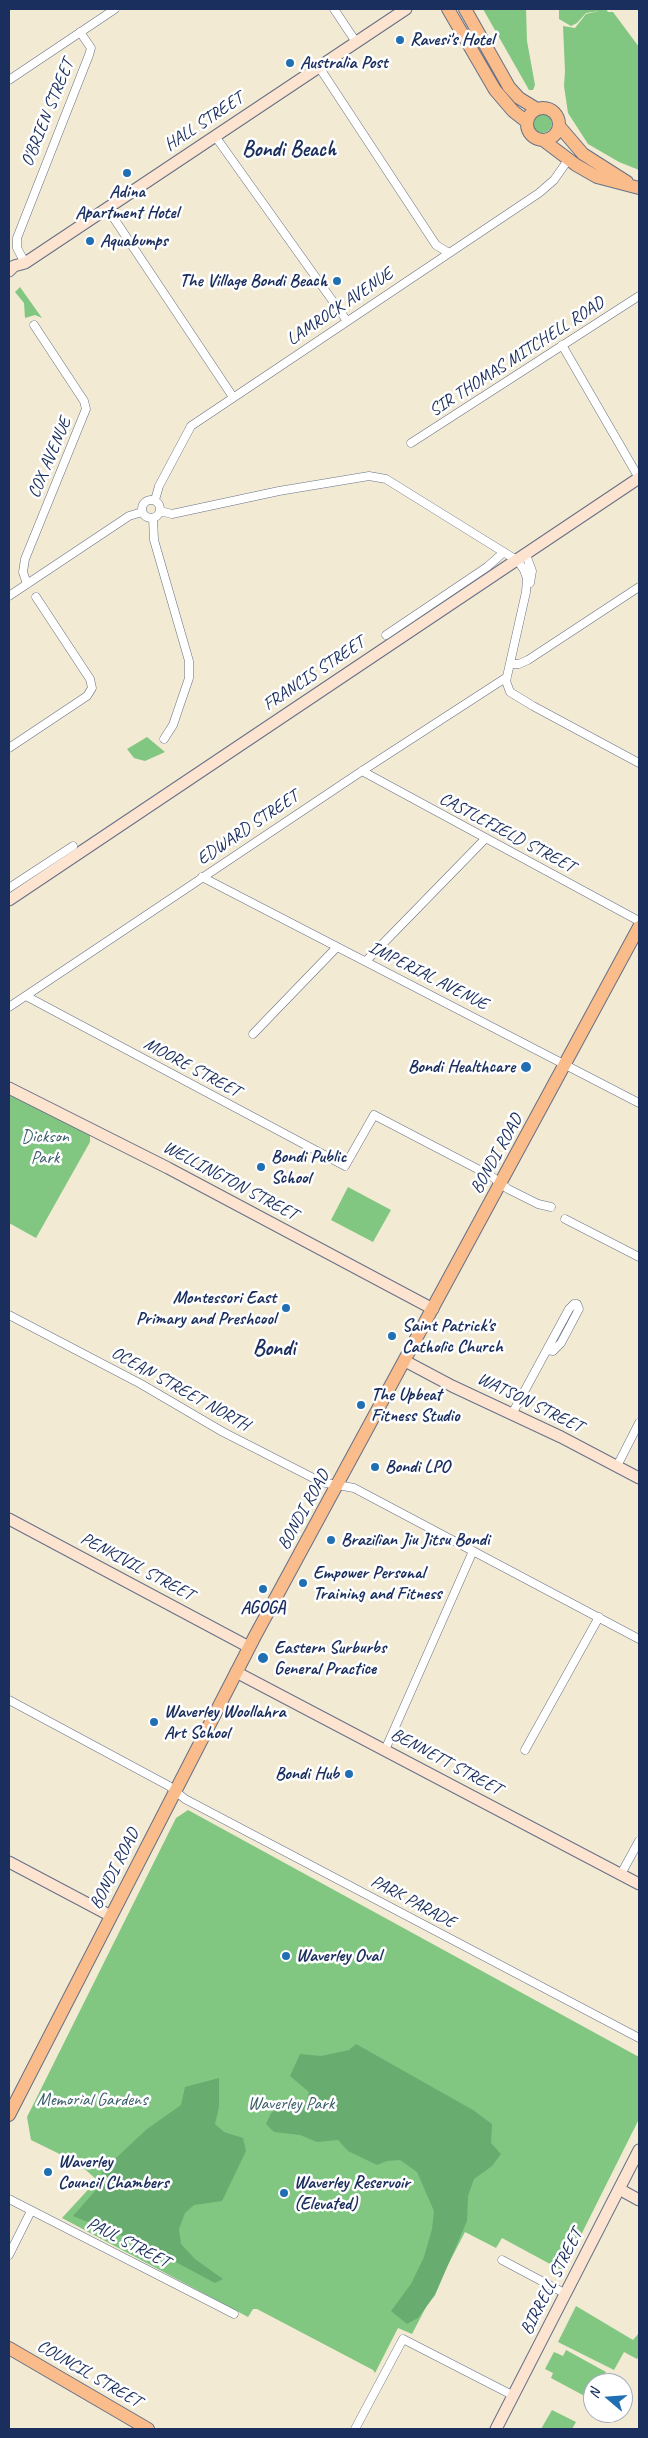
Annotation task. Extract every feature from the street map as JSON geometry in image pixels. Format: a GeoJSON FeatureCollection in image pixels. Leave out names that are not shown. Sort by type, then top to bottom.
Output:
{"type":"FeatureCollection","features":[{"type":"Feature","properties":{"kind":"main road"},"geometry":{"type":"LineString","coordinates":[[448,9],[495,90],[513,111],[527,122]]}},
{"type":"Feature","properties":{"kind":"main road"},"geometry":{"type":"LineString","coordinates":[[465,9],[510,87],[519,98],[537,109],[551,110],[557,117],[559,126],[583,154],[634,186]]}},
{"type":"Feature","properties":{"kind":"main road"},"geometry":{"type":"LineString","coordinates":[[537,109],[530,114],[527,122],[528,130],[533,136],[543,140],[568,160],[597,177],[634,186]]}},
{"type":"Feature","properties":{"kind":"main road"},"geometry":{"type":"LineString","coordinates":[[543,140],[552,137],[559,126]]}},
{"type":"Feature","properties":{"kind":"main road","name":"BONDI ROAD"},"geometry":{"type":"LineString","coordinates":[[9,2115],[249,1647],[638,929]]}},
{"type":"Feature","properties":{"kind":"main road","name":"COUNCIL STREET"},"geometry":{"type":"LineString","coordinates":[[10,2348],[148,2429]]}},
{"type":"Feature","properties":{"kind":"street"},"geometry":{"type":"LineString","coordinates":[[9,80],[115,9]]}},
{"type":"Feature","properties":{"kind":"street"},"geometry":{"type":"LineString","coordinates":[[334,9],[356,42]]}},
{"type":"Feature","properties":{"kind":"street","name":"HALL STREET"},"geometry":{"type":"LineString","coordinates":[[24,264],[406,9]]}},
{"type":"Feature","properties":{"kind":"street","name":"O'BRIEN STREET"},"geometry":{"type":"LineString","coordinates":[[24,264],[16,248],[18,238],[91,48],[80,32]]}},
{"type":"Feature","properties":{"kind":"street"},"geometry":{"type":"LineString","coordinates":[[319,67],[436,244],[449,253]]}},
{"type":"Feature","properties":{"kind":"street"},"geometry":{"type":"LineString","coordinates":[[215,136],[347,321]]}},
{"type":"Feature","properties":{"kind":"street","name":"LAMROCK AVENUE"},"geometry":{"type":"LineString","coordinates":[[155,500],[159,486],[187,431],[233,397],[542,190],[561,172],[568,160]]}},
{"type":"Feature","properties":{"kind":"street"},"geometry":{"type":"LineString","coordinates":[[107,208],[233,397]]}},
{"type":"Feature","properties":{"kind":"street"},"geometry":{"type":"LineString","coordinates":[[9,271],[14,266],[24,264]]}},
{"type":"Feature","properties":{"kind":"street"},"geometry":{"type":"LineString","coordinates":[[9,281],[24,264]]}},
{"type":"Feature","properties":{"kind":"street","name":"SIR THOMAS MITCHELL ROAD"},"geometry":{"type":"LineString","coordinates":[[411,443],[639,296]]}},
{"type":"Feature","properties":{"kind":"street","name":"COX AVENUE"},"geometry":{"type":"LineString","coordinates":[[27,584],[22,572],[25,559],[86,410],[84,401],[34,326]]}},
{"type":"Feature","properties":{"kind":"street"},"geometry":{"type":"LineString","coordinates":[[562,345],[639,478]]}},
{"type":"Feature","properties":{"kind":"street"},"geometry":{"type":"LineString","coordinates":[[160,511],[172,514],[279,491],[369,476],[386,479],[504,552],[522,558],[527,578],[526,592],[506,686],[516,697],[639,763]]}},
{"type":"Feature","properties":{"kind":"street","name":"FRANCIS STREET"},"geometry":{"type":"LineString","coordinates":[[9,900],[639,478]]}},
{"type":"Feature","properties":{"kind":"street"},"geometry":{"type":"LineString","coordinates":[[152,518],[146,517],[142,512],[144,502],[155,500],[159,505],[160,511]]}},
{"type":"Feature","properties":{"kind":"street"},"geometry":{"type":"LineString","coordinates":[[152,518],[160,511]]}},
{"type":"Feature","properties":{"kind":"street"},"geometry":{"type":"LineString","coordinates":[[9,596],[129,516],[142,512]]}},
{"type":"Feature","properties":{"kind":"street"},"geometry":{"type":"LineString","coordinates":[[152,518],[154,540],[189,661],[188,678],[173,725],[164,739]]}},
{"type":"Feature","properties":{"kind":"street","name":"FRANCIS STREET"},"geometry":{"type":"LineString","coordinates":[[386,635],[487,567],[504,552]]}},
{"type":"Feature","properties":{"kind":"street"},"geometry":{"type":"LineString","coordinates":[[510,664],[519,664],[528,660],[639,587]]}},
{"type":"Feature","properties":{"kind":"street"},"geometry":{"type":"LineString","coordinates":[[9,748],[87,696],[92,688],[90,679],[36,597]]}},
{"type":"Feature","properties":{"kind":"street","name":"EDWARD STREET"},"geometry":{"type":"LineString","coordinates":[[9,1007],[202,877],[507,677]]}},
{"type":"Feature","properties":{"kind":"street","name":"CASTLEFIELD STREET"},"geometry":{"type":"LineString","coordinates":[[362,771],[485,839],[638,929]]}},
{"type":"Feature","properties":{"kind":"street"},"geometry":{"type":"LineString","coordinates":[[366,961],[485,839]]}},
{"type":"Feature","properties":{"kind":"street"},"geometry":{"type":"LineString","coordinates":[[9,888],[73,846]]}},
{"type":"Feature","properties":{"kind":"street","name":"IMPERIAL AVENUE"},"geometry":{"type":"LineString","coordinates":[[202,877],[639,1102]]}},
{"type":"Feature","properties":{"kind":"street"},"geometry":{"type":"LineString","coordinates":[[253,1034],[337,947]]}},
{"type":"Feature","properties":{"kind":"street","name":"MOORE STREET"},"geometry":{"type":"LineString","coordinates":[[26,996],[345,1166],[374,1114],[501,1183]]}},
{"type":"Feature","properties":{"kind":"street","name":"WELLINGTON STREET"},"geometry":{"type":"LineString","coordinates":[[9,1088],[168,1168],[432,1309]]}},
{"type":"Feature","properties":{"kind":"street"},"geometry":{"type":"LineString","coordinates":[[501,1183],[538,1204],[551,1207]]}},
{"type":"Feature","properties":{"kind":"street"},"geometry":{"type":"LineString","coordinates":[[565,1219],[639,1257]]}},
{"type":"Feature","properties":{"kind":"street"},"geometry":{"type":"LineString","coordinates":[[512,1414],[569,1309],[574,1304],[577,1304],[579,1309],[561,1343],[553,1351],[548,1350]]}},
{"type":"Feature","properties":{"kind":"street","name":"OCEAN STREET NORTH"},"geometry":{"type":"LineString","coordinates":[[9,1315],[141,1384],[223,1432],[320,1482],[354,1488],[639,1639]]}},
{"type":"Feature","properties":{"kind":"street","name":"WATSON STREET"},"geometry":{"type":"LineString","coordinates":[[405,1361],[639,1478]]}},
{"type":"Feature","properties":{"kind":"street"},"geometry":{"type":"LineString","coordinates":[[617,1466],[639,1423]]}},
{"type":"Feature","properties":{"kind":"street","name":"PENKIVIL STREET"},"geometry":{"type":"LineString","coordinates":[[9,1519],[249,1647]]}},
{"type":"Feature","properties":{"kind":"street"},"geometry":{"type":"LineString","coordinates":[[385,1750],[473,1552]]}},
{"type":"Feature","properties":{"kind":"street"},"geometry":{"type":"LineString","coordinates":[[525,1750],[599,1617]]}},
{"type":"Feature","properties":{"kind":"street","name":"BENNETT STREET"},"geometry":{"type":"LineString","coordinates":[[236,1672],[639,1884]]}},
{"type":"Feature","properties":{"kind":"street","name":"PARK PARADE"},"geometry":{"type":"LineString","coordinates":[[9,1700],[175,1790],[185,1799],[639,2038]]}},
{"type":"Feature","properties":{"kind":"street"},"geometry":{"type":"LineString","coordinates":[[621,1874],[639,1841]]}},
{"type":"Feature","properties":{"kind":"street"},"geometry":{"type":"LineString","coordinates":[[9,1862],[111,1916]]}},
{"type":"Feature","properties":{"kind":"street","name":"BIRRELL STREET"},"geometry":{"type":"LineString","coordinates":[[496,2429],[639,2150]]}},
{"type":"Feature","properties":{"kind":"street"},"geometry":{"type":"LineString","coordinates":[[619,2189],[639,2200]]}},
{"type":"Feature","properties":{"kind":"street","name":"PAUL STREET"},"geometry":{"type":"LineString","coordinates":[[9,2199],[234,2314]]}},
{"type":"Feature","properties":{"kind":"street"},"geometry":{"type":"LineString","coordinates":[[9,2255],[31,2211]]}},
{"type":"Feature","properties":{"kind":"street"},"geometry":{"type":"LineString","coordinates":[[502,2260],[566,2294]]}},
{"type":"Feature","properties":{"kind":"street"},"geometry":{"type":"LineString","coordinates":[[355,2429],[403,2339],[514,2396]]}},
{"type":"Feature","properties":{"kind":"green space"},"geometry":{"type":"Polygon","coordinates":[[[483,9],[526,9],[527,41],[535,85],[533,90],[529,90],[483,9]]]}},
{"type":"Feature","properties":{"kind":"green space"},"geometry":{"type":"Polygon","coordinates":[[[559,9],[606,9],[608,12],[613,12],[639,47],[639,170],[619,162],[588,144],[568,113],[564,86],[563,26],[575,28],[586,14],[599,11],[586,13],[577,23],[571,26],[559,19],[559,9]]]}},
{"type":"Feature","properties":{"kind":"green space"},"geometry":{"type":"Polygon","coordinates":[[[542,113],[549,116],[552,123],[549,130],[542,133],[535,130],[532,123],[535,116],[542,113]]]}},
{"type":"Feature","properties":{"kind":"green space"},"geometry":{"type":"Polygon","coordinates":[[[20,287],[42,318],[35,315],[25,318],[24,303],[15,292],[20,287]]]}},
{"type":"Feature","properties":{"kind":"green space"},"geometry":{"type":"Polygon","coordinates":[[[147,737],[165,752],[145,761],[134,758],[127,749],[147,737]]]}},
{"type":"Feature","properties":{"kind":"green space","name":"Dickson Park"},"geometry":{"type":"Polygon","coordinates":[[[9,1088],[90,1127],[90,1142],[36,1238],[9,1223],[9,1088]]]}},
{"type":"Feature","properties":{"kind":"green space"},"geometry":{"type":"Polygon","coordinates":[[[348,1187],[391,1210],[373,1242],[331,1220],[348,1187]]]}},
{"type":"Feature","properties":{"kind":"green space","name":"Waverley Park"},"geometry":{"type":"Polygon","coordinates":[[[188,1810],[639,2057],[639,2119],[563,2271],[502,2238],[496,2248],[465,2232],[412,2334],[398,2328],[375,2373],[373,2370],[257,2309],[253,2309],[248,2317],[62,2218],[97,2180],[78,2163],[31,2140],[27,2117],[176,1818],[188,1810]]]}},
{"type":"Feature","properties":{"kind":"green space"},"geometry":{"type":"Polygon","coordinates":[[[356,2044],[473,2110],[492,2124],[491,2143],[501,2154],[492,2166],[474,2179],[468,2196],[467,2221],[435,2295],[418,2318],[407,2324],[391,2311],[411,2284],[424,2257],[432,2229],[434,2211],[417,2172],[400,2160],[387,2161],[377,2165],[348,2151],[338,2140],[317,2142],[300,2135],[274,2132],[266,2124],[271,2113],[281,2106],[292,2103],[306,2105],[309,2092],[290,2076],[300,2054],[321,2056],[349,2050],[356,2044]]]}},
{"type":"Feature","properties":{"kind":"green space"},"geometry":{"type":"Polygon","coordinates":[[[219,2078],[219,2107],[215,2124],[224,2132],[243,2138],[246,2151],[222,2201],[194,2205],[185,2213],[179,2229],[181,2244],[195,2259],[223,2279],[215,2283],[140,2243],[73,2216],[103,2182],[102,2171],[147,2129],[181,2105],[185,2087],[219,2078]]]}},
{"type":"Feature","properties":{"kind":"green space"},"geometry":{"type":"Polygon","coordinates":[[[576,2306],[633,2340],[639,2333],[639,2356],[637,2359],[624,2352],[614,2370],[558,2342],[576,2306]]]}},
{"type":"Feature","properties":{"kind":"green space"},"geometry":{"type":"Polygon","coordinates":[[[566,2350],[606,2372],[583,2373],[583,2395],[551,2378],[553,2373],[545,2369],[554,2352],[563,2356],[566,2350]]]}},
{"type":"Feature","properties":{"kind":"green space"},"geometry":{"type":"Polygon","coordinates":[[[552,2410],[576,2422],[572,2429],[541,2429],[552,2410]]]}},
{"type":"Feature","properties":{"kind":"place","name":"Ravesi's Hotel"},"geometry":{"type":"Point","coordinates":[400,40]}},
{"type":"Feature","properties":{"kind":"place","name":"Australia Post"},"geometry":{"type":"Point","coordinates":[290,63]}},
{"type":"Feature","properties":{"kind":"place","name":"Adina Apartment Hotel"},"geometry":{"type":"Point","coordinates":[127,173]}},
{"type":"Feature","properties":{"kind":"place","name":"Aquabumps"},"geometry":{"type":"Point","coordinates":[90,241]}},
{"type":"Feature","properties":{"kind":"place","name":"The Village Bondi Beach"},"geometry":{"type":"Point","coordinates":[337,281]}},
{"type":"Feature","properties":{"kind":"place","name":"Bondi Healthcare"},"geometry":{"type":"Point","coordinates":[526,1067]}},
{"type":"Feature","properties":{"kind":"place","name":"Bondi Public School"},"geometry":{"type":"Point","coordinates":[261,1167]}},
{"type":"Feature","properties":{"kind":"place","name":"Montessori East Primary and Preshcool"},"geometry":{"type":"Point","coordinates":[286,1308]}},
{"type":"Feature","properties":{"kind":"place","name":"Saint Patrick's Catholic Church"},"geometry":{"type":"Point","coordinates":[392,1336]}},
{"type":"Feature","properties":{"kind":"place","name":"The Upbeat Fitness Studio"},"geometry":{"type":"Point","coordinates":[361,1405]}},
{"type":"Feature","properties":{"kind":"place","name":"Bondi LPO"},"geometry":{"type":"Point","coordinates":[375,1467]}},
{"type":"Feature","properties":{"kind":"place","name":"Brazilian Jiu Jitsu Bondi"},"geometry":{"type":"Point","coordinates":[331,1540]}},
{"type":"Feature","properties":{"kind":"place","name":"Empower Personal Training and Fitness"},"geometry":{"type":"Point","coordinates":[303,1583]}},
{"type":"Feature","properties":{"kind":"place","name":"AGOGA"},"geometry":{"type":"Point","coordinates":[263,1589]}},
{"type":"Feature","properties":{"kind":"place","name":"Eastern Surburbs General Practice"},"geometry":{"type":"Point","coordinates":[263,1658]}},
{"type":"Feature","properties":{"kind":"place","name":"Waverley Woollahra Art School"},"geometry":{"type":"Point","coordinates":[154,1722]}},
{"type":"Feature","properties":{"kind":"place","name":"Bondi Hub"},"geometry":{"type":"Point","coordinates":[349,1774]}},
{"type":"Feature","properties":{"kind":"place","name":"Waverley Oval"},"geometry":{"type":"Point","coordinates":[286,1956]}},
{"type":"Feature","properties":{"kind":"place","name":"Waverley Council Chambers"},"geometry":{"type":"Point","coordinates":[48,2172]}},
{"type":"Feature","properties":{"kind":"place","name":"Waverley Reservoir (Elevated)"},"geometry":{"type":"Point","coordinates":[284,2193]}},
{"type":"Feature","properties":{"kind":"district","name":"Bondi Beach"},"geometry":{"type":"Point","coordinates":[289,150]}},
{"type":"Feature","properties":{"kind":"district","name":"Bondi"},"geometry":{"type":"Point","coordinates":[274,1349]}},
{"type":"Feature","properties":{"kind":"park label","name":"Memorial Gardens"},"geometry":{"type":"Point","coordinates":[92,2100]}}]}
